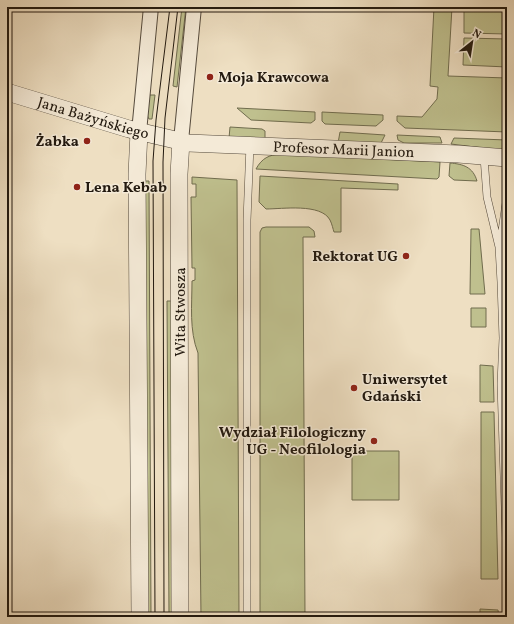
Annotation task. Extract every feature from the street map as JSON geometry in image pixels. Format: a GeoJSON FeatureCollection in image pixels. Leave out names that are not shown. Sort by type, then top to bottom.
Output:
{"type":"FeatureCollection","features":[{"type":"Feature","properties":{"kind":"street"},"geometry":{"type":"LineString","coordinates":[[140,617],[137,174],[139,132],[152,7]]}},
{"type":"Feature","properties":{"kind":"street","name":"Wita Stwosza"},"geometry":{"type":"LineString","coordinates":[[180,617],[179,174],[194,7]]}},
{"type":"Feature","properties":{"kind":"street","name":"Jana Bażyńskiego"},"geometry":{"type":"LineString","coordinates":[[7,92],[139,132],[181,141]]}},
{"type":"Feature","properties":{"kind":"street","name":"Profesor Marii Janion"},"geometry":{"type":"LineString","coordinates":[[181,141],[458,154],[507,158]]}},
{"type":"Feature","properties":{"kind":"lane"},"geometry":{"type":"LineString","coordinates":[[247,617],[247,220],[250,145]]}},
{"type":"Feature","properties":{"kind":"lane"},"geometry":{"type":"LineString","coordinates":[[484,157],[487,197],[499,247],[505,338],[501,384],[507,568]]}},
{"type":"Feature","properties":{"kind":"lane"},"geometry":{"type":"LineString","coordinates":[[499,247],[507,196]]}},
{"type":"Feature","properties":{"kind":"green space"},"geometry":{"type":"Polygon","coordinates":[[[182,7],[186,7],[177,87],[173,86],[182,7]]]}},
{"type":"Feature","properties":{"kind":"green space"},"geometry":{"type":"Polygon","coordinates":[[[434,7],[452,7],[448,76],[507,78],[507,132],[405,128],[397,121],[397,116],[422,117],[437,99],[438,87],[430,86],[434,7]]]}},
{"type":"Feature","properties":{"kind":"green space"},"geometry":{"type":"Polygon","coordinates":[[[464,7],[507,7],[507,34],[464,33],[464,7]]]}},
{"type":"Feature","properties":{"kind":"green space"},"geometry":{"type":"Polygon","coordinates":[[[464,38],[507,39],[507,67],[463,65],[464,38]]]}},
{"type":"Feature","properties":{"kind":"green space"},"geometry":{"type":"Polygon","coordinates":[[[149,95],[155,95],[152,119],[149,119],[147,115],[149,95]]]}},
{"type":"Feature","properties":{"kind":"green space"},"geometry":{"type":"Polygon","coordinates":[[[237,108],[315,112],[315,120],[311,123],[251,120],[237,108]]]}},
{"type":"Feature","properties":{"kind":"green space"},"geometry":{"type":"Polygon","coordinates":[[[322,112],[383,115],[383,120],[376,126],[325,124],[322,121],[322,112]]]}},
{"type":"Feature","properties":{"kind":"green space"},"geometry":{"type":"Polygon","coordinates":[[[230,127],[262,129],[265,131],[265,139],[229,138],[230,127]]]}},
{"type":"Feature","properties":{"kind":"green space"},"geometry":{"type":"Polygon","coordinates":[[[340,132],[385,135],[381,143],[338,143],[340,132]]]}},
{"type":"Feature","properties":{"kind":"green space"},"geometry":{"type":"Polygon","coordinates":[[[397,135],[440,137],[442,143],[404,143],[398,140],[397,135]]]}},
{"type":"Feature","properties":{"kind":"green space"},"geometry":{"type":"Polygon","coordinates":[[[454,138],[507,140],[507,151],[451,144],[454,138]]]}},
{"type":"Feature","properties":{"kind":"green space"},"geometry":{"type":"Polygon","coordinates":[[[280,154],[440,162],[439,177],[437,179],[256,169],[266,158],[272,155],[280,154]]]}},
{"type":"Feature","properties":{"kind":"green space"},"geometry":{"type":"Polygon","coordinates":[[[450,163],[463,165],[470,169],[477,181],[454,180],[449,176],[450,163]]]}},
{"type":"Feature","properties":{"kind":"green space"},"geometry":{"type":"Polygon","coordinates":[[[260,176],[398,184],[398,190],[341,188],[341,232],[334,232],[330,220],[318,211],[301,208],[266,209],[259,202],[260,176]]]}},
{"type":"Feature","properties":{"kind":"green space"},"geometry":{"type":"Polygon","coordinates":[[[192,177],[237,180],[239,617],[201,617],[198,353],[192,326],[192,281],[195,280],[195,268],[192,268],[191,197],[196,197],[196,184],[192,184],[192,177]]]}},
{"type":"Feature","properties":{"kind":"green space"},"geometry":{"type":"Polygon","coordinates":[[[145,181],[149,181],[151,617],[147,617],[145,181]]]}},
{"type":"Feature","properties":{"kind":"green space"},"geometry":{"type":"Polygon","coordinates":[[[309,227],[314,231],[315,237],[303,237],[305,617],[260,617],[260,232],[262,228],[309,227]]]}},
{"type":"Feature","properties":{"kind":"green space"},"geometry":{"type":"Polygon","coordinates":[[[471,229],[479,229],[485,294],[470,294],[471,229]]]}},
{"type":"Feature","properties":{"kind":"green space"},"geometry":{"type":"Polygon","coordinates":[[[167,301],[172,301],[173,617],[169,617],[167,301]]]}},
{"type":"Feature","properties":{"kind":"green space"},"geometry":{"type":"Polygon","coordinates":[[[471,308],[486,308],[486,327],[471,327],[471,308]]]}},
{"type":"Feature","properties":{"kind":"green space"},"geometry":{"type":"Polygon","coordinates":[[[480,365],[493,366],[494,402],[480,402],[480,365]]]}},
{"type":"Feature","properties":{"kind":"green space"},"geometry":{"type":"Polygon","coordinates":[[[481,412],[494,412],[498,579],[481,579],[481,412]]]}},
{"type":"Feature","properties":{"kind":"green space"},"geometry":{"type":"Polygon","coordinates":[[[352,451],[399,451],[399,500],[352,500],[352,451]]]}},
{"type":"Feature","properties":{"kind":"green space"},"geometry":{"type":"Polygon","coordinates":[[[480,609],[498,610],[499,617],[480,617],[480,609]]]}},
{"type":"Feature","properties":{"kind":"tram line"},"geometry":{"type":"LineString","coordinates":[[155,617],[153,161],[156,120],[170,7]]}},
{"type":"Feature","properties":{"kind":"tram line"},"geometry":{"type":"LineString","coordinates":[[164,617],[163,162],[165,118],[178,7]]}},
{"type":"Feature","properties":{"kind":"place","name":"Moja Krawcowa"},"geometry":{"type":"Point","coordinates":[210,77]}},
{"type":"Feature","properties":{"kind":"place","name":"Żabka"},"geometry":{"type":"Point","coordinates":[87,141]}},
{"type":"Feature","properties":{"kind":"place","name":"Lena Kebab"},"geometry":{"type":"Point","coordinates":[77,187]}},
{"type":"Feature","properties":{"kind":"place","name":"Rektorat UG"},"geometry":{"type":"Point","coordinates":[406,256]}},
{"type":"Feature","properties":{"kind":"place","name":"Uniwersytet Gdański"},"geometry":{"type":"Point","coordinates":[354,388]}},
{"type":"Feature","properties":{"kind":"place","name":"Wydział Filologiczny UG - Neofilologia"},"geometry":{"type":"Point","coordinates":[374,441]}}]}
